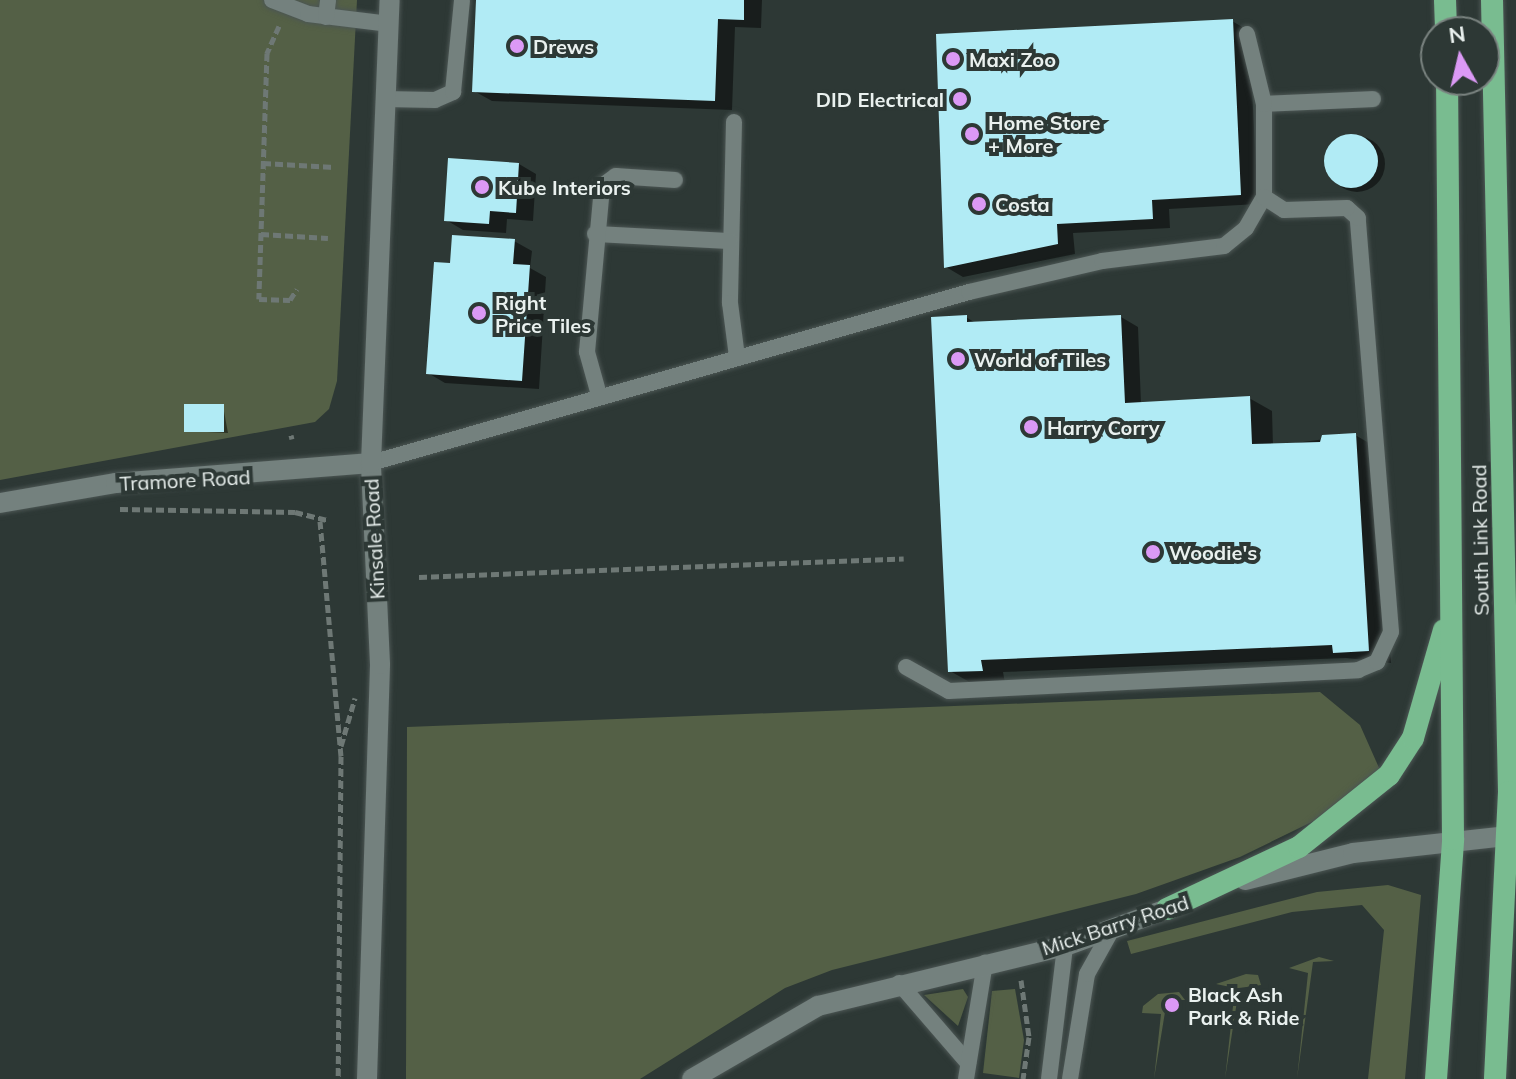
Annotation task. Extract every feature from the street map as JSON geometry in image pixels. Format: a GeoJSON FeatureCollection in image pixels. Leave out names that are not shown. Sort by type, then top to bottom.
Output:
{"type":"FeatureCollection","features":[{"type":"Feature","properties":{"kind":"highway","name":"South Link Road"},"geometry":{"type":"LineString","coordinates":[[1492,0],[1512,836],[1511,921],[1495,1079]]}},
{"type":"Feature","properties":{"kind":"highway"},"geometry":{"type":"LineString","coordinates":[[1436,1079],[1453,839],[1447,96]]}},
{"type":"Feature","properties":{"kind":"highway"},"geometry":{"type":"LineString","coordinates":[[1167,909],[1299,847],[1389,775],[1426,703],[1452,599]]}},
{"type":"Feature","properties":{"kind":"street","name":"Kinsale Road"},"geometry":{"type":"LineString","coordinates":[[367,1079],[380,664],[371,463],[390,0]]}},
{"type":"Feature","properties":{"kind":"street","name":"Tramore Road"},"geometry":{"type":"LineString","coordinates":[[0,503],[116,483],[371,463]]}},
{"type":"Feature","properties":{"kind":"street","name":"Mick Barry Road"},"geometry":{"type":"LineString","coordinates":[[692,1079],[797,1015],[899,983],[1065,946],[1302,863],[1453,839],[1512,836]]}},
{"type":"Feature","properties":{"kind":"lane"},"geometry":{"type":"LineString","coordinates":[[384,99],[435,100],[453,92],[462,0]]}},
{"type":"Feature","properties":{"kind":"lane"},"geometry":{"type":"LineString","coordinates":[[276,3],[308,14],[327,8],[389,24]]}},
{"type":"Feature","properties":{"kind":"lane"},"geometry":{"type":"LineString","coordinates":[[371,463],[599,395],[1069,268],[1214,249],[1246,228],[1264,197],[1264,104],[1247,34]]}},
{"type":"Feature","properties":{"kind":"lane"},"geometry":{"type":"LineString","coordinates":[[1264,104],[1373,99]]}},
{"type":"Feature","properties":{"kind":"lane"},"geometry":{"type":"LineString","coordinates":[[734,122],[730,241],[737,357]]}},
{"type":"Feature","properties":{"kind":"lane"},"geometry":{"type":"LineString","coordinates":[[599,395],[587,352],[595,234],[608,179],[675,180]]}},
{"type":"Feature","properties":{"kind":"lane"},"geometry":{"type":"LineString","coordinates":[[906,667],[949,691],[1358,670],[1377,662],[1391,632],[1358,218],[1347,208],[1284,210],[1264,197]]}},
{"type":"Feature","properties":{"kind":"lane"},"geometry":{"type":"LineString","coordinates":[[595,234],[730,241]]}},
{"type":"Feature","properties":{"kind":"lane"},"geometry":{"type":"LineString","coordinates":[[1070,1079],[1087,974],[1111,931]]}},
{"type":"Feature","properties":{"kind":"lane"},"geometry":{"type":"LineString","coordinates":[[1049,1079],[1065,946]]}},
{"type":"Feature","properties":{"kind":"lane"},"geometry":{"type":"LineString","coordinates":[[967,1071],[991,962]]}},
{"type":"Feature","properties":{"kind":"lane"},"geometry":{"type":"LineString","coordinates":[[899,983],[967,1071]]}},
{"type":"Feature","properties":{"kind":"path"},"geometry":{"type":"LineString","coordinates":[[276,3],[267,53],[259,299],[290,300],[297,289]]}},
{"type":"Feature","properties":{"kind":"path"},"geometry":{"type":"LineString","coordinates":[[263,163],[334,167]]}},
{"type":"Feature","properties":{"kind":"path"},"geometry":{"type":"LineString","coordinates":[[261,234],[328,238]]}},
{"type":"Feature","properties":{"kind":"path"},"geometry":{"type":"LineString","coordinates":[[110,509],[295,509],[324,521],[340,750],[338,1079]]}},
{"type":"Feature","properties":{"kind":"path"},"geometry":{"type":"LineString","coordinates":[[419,577],[904,558]]}},
{"type":"Feature","properties":{"kind":"path"},"geometry":{"type":"LineString","coordinates":[[340,750],[349,711]]}},
{"type":"Feature","properties":{"kind":"path"},"geometry":{"type":"LineString","coordinates":[[991,962],[1000,984],[1022,980],[1029,1037],[1023,1079]]}},
{"type":"Feature","properties":{"kind":"green space"},"geometry":{"type":"Polygon","coordinates":[[[0,0],[357,0],[337,381],[329,409],[315,422],[0,480],[0,0]]]}},
{"type":"Feature","properties":{"kind":"green space"},"geometry":{"type":"Polygon","coordinates":[[[1320,692],[1360,725],[1380,770],[1322,817],[1240,857],[1136,894],[832,970],[785,988],[640,1079],[406,1079],[407,727],[1320,692]]]}},
{"type":"Feature","properties":{"kind":"green space"},"geometry":{"type":"Polygon","coordinates":[[[1388,885],[1421,895],[1405,1079],[1368,1079],[1384,930],[1362,905],[1292,912],[1131,954],[1127,941],[1317,892],[1388,885]]]}},
{"type":"Feature","properties":{"kind":"green space"},"geometry":{"type":"Polygon","coordinates":[[[1319,957],[1334,961],[1313,962],[1297,1079],[1308,973],[1289,968],[1319,957]]]}},
{"type":"Feature","properties":{"kind":"green space"},"geometry":{"type":"Polygon","coordinates":[[[1246,974],[1258,975],[1261,985],[1239,988],[1225,1079],[1235,988],[1216,984],[1246,974]]]}},
{"type":"Feature","properties":{"kind":"green space"},"geometry":{"type":"Polygon","coordinates":[[[963,989],[968,997],[958,1026],[924,995],[963,989]]]}},
{"type":"Feature","properties":{"kind":"green space"},"geometry":{"type":"Polygon","coordinates":[[[1015,989],[1024,1040],[1019,1078],[983,1073],[992,991],[1015,989]]]}},
{"type":"Feature","properties":{"kind":"green space"},"geometry":{"type":"Polygon","coordinates":[[[1179,992],[1185,1000],[1167,1000],[1154,1079],[1161,1014],[1142,1013],[1143,1006],[1158,994],[1179,992]]]}},
{"type":"Feature","properties":{"kind":"building"},"geometry":{"type":"Polygon","coordinates":[[[476,0],[744,0],[744,20],[718,19],[715,101],[472,92],[476,0]]]}},
{"type":"Feature","properties":{"kind":"building"},"geometry":{"type":"Polygon","coordinates":[[[1233,19],[1241,195],[1152,200],[1153,219],[1057,224],[1058,244],[944,268],[936,34],[1233,19]]]}},
{"type":"Feature","properties":{"kind":"building"},"geometry":{"type":"Polygon","coordinates":[[[1351,134],[1370,142],[1378,161],[1370,180],[1351,188],[1332,180],[1324,161],[1332,142],[1351,134]]]}},
{"type":"Feature","properties":{"kind":"building","name":"Kube Interiors"},"geometry":{"type":"Polygon","coordinates":[[[448,158],[519,163],[516,213],[490,211],[489,224],[444,221],[448,158]]]}},
{"type":"Feature","properties":{"kind":"building"},"geometry":{"type":"Polygon","coordinates":[[[452,235],[515,239],[513,264],[530,265],[522,381],[426,374],[434,262],[450,263],[452,235]]]}},
{"type":"Feature","properties":{"kind":"building","name":"Woodie's"},"geometry":{"type":"Polygon","coordinates":[[[967,315],[967,322],[1121,315],[1125,403],[1250,396],[1252,444],[1320,442],[1322,435],[1356,433],[1369,651],[1333,653],[1332,645],[981,660],[983,671],[948,672],[931,317],[967,315]]]}},
{"type":"Feature","properties":{"kind":"building"},"geometry":{"type":"Polygon","coordinates":[[[184,404],[224,404],[224,432],[184,432],[184,404]]]}},
{"type":"Feature","properties":{"kind":"place","name":"Drews"},"geometry":{"type":"Point","coordinates":[517,46]}},
{"type":"Feature","properties":{"kind":"place","name":"Maxi Zoo"},"geometry":{"type":"Point","coordinates":[953,59]}},
{"type":"Feature","properties":{"kind":"place","name":"DID Electrical"},"geometry":{"type":"Point","coordinates":[960,99]}},
{"type":"Feature","properties":{"kind":"place","name":"Home Store + More"},"geometry":{"type":"Point","coordinates":[972,134]}},
{"type":"Feature","properties":{"kind":"place","name":"Kube Interiors"},"geometry":{"type":"Point","coordinates":[482,187]}},
{"type":"Feature","properties":{"kind":"place","name":"Costa"},"geometry":{"type":"Point","coordinates":[979,204]}},
{"type":"Feature","properties":{"kind":"place","name":"Right Price Tiles"},"geometry":{"type":"Point","coordinates":[479,313]}},
{"type":"Feature","properties":{"kind":"place","name":"World of Tiles"},"geometry":{"type":"Point","coordinates":[958,359]}},
{"type":"Feature","properties":{"kind":"place","name":"Harry Corry"},"geometry":{"type":"Point","coordinates":[1031,427]}},
{"type":"Feature","properties":{"kind":"place","name":"Woodie's"},"geometry":{"type":"Point","coordinates":[1153,552]}},
{"type":"Feature","properties":{"kind":"place","name":"Black Ash Park & Ride"},"geometry":{"type":"Point","coordinates":[1172,1005]}}]}
